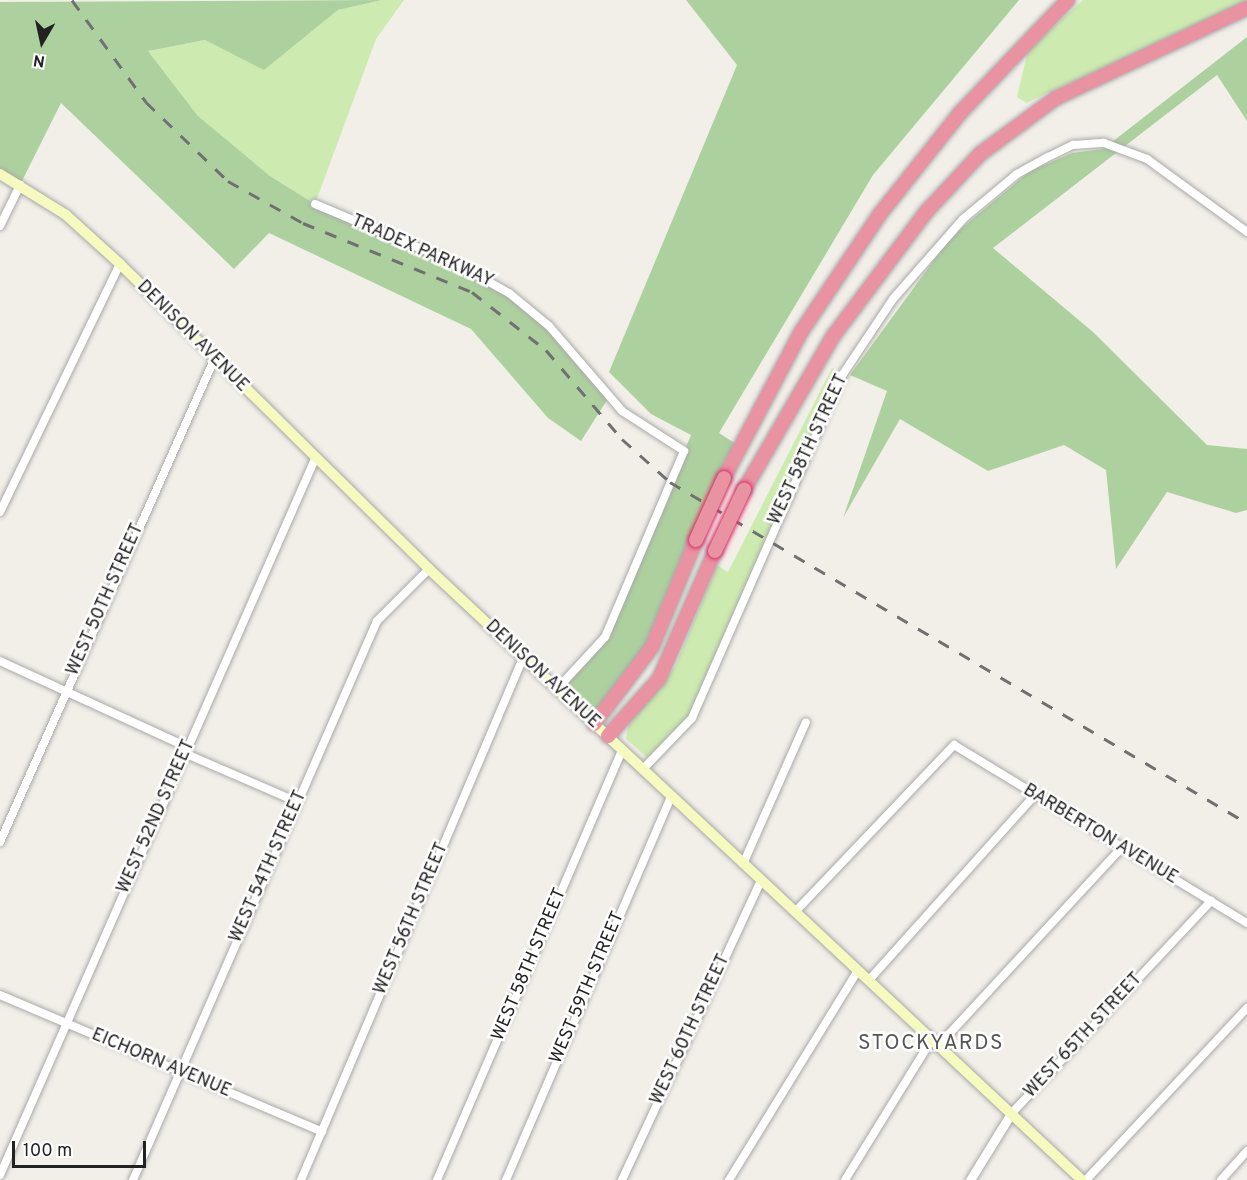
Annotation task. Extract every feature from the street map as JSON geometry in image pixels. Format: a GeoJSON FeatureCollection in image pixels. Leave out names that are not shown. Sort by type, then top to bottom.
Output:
{"type":"FeatureCollection","features":[{"type":"Feature","properties":{"kind":"highway"},"geometry":{"type":"LineString","coordinates":[[594,724],[652,647],[724,478],[801,332],[880,214],[960,113],[1053,13],[1068,0]]}},
{"type":"Feature","properties":{"kind":"highway"},"geometry":{"type":"LineString","coordinates":[[608,736],[648,695],[669,663],[715,551],[744,490],[834,334],[926,212],[972,162],[1056,98],[1247,8]]}},
{"type":"Feature","properties":{"kind":"main road","name":"DENISON AVENUE"},"geometry":{"type":"LineString","coordinates":[[0,174],[66,215],[120,264],[214,360],[429,569],[1010,1115],[1084,1180]]}},
{"type":"Feature","properties":{"kind":"street","name":"WEST 58TH STREET"},"geometry":{"type":"LineString","coordinates":[[643,769],[692,718],[843,374],[893,300],[963,219],[1017,174],[1047,157],[1072,145],[1104,143],[1147,159],[1247,232]]}},
{"type":"Feature","properties":{"kind":"street"},"geometry":{"type":"LineString","coordinates":[[0,226],[20,185]]}},
{"type":"Feature","properties":{"kind":"street","name":"TRADEX PARKWAY"},"geometry":{"type":"LineString","coordinates":[[315,204],[480,274],[509,293],[549,326],[622,411],[684,451],[605,637],[557,689]]}},
{"type":"Feature","properties":{"kind":"street"},"geometry":{"type":"LineString","coordinates":[[0,512],[120,264]]}},
{"type":"Feature","properties":{"kind":"street","name":"WEST 50TH STREET"},"geometry":{"type":"LineString","coordinates":[[0,842],[214,360]]}},
{"type":"Feature","properties":{"kind":"street","name":"WEST 52ND STREET"},"geometry":{"type":"LineString","coordinates":[[0,1175],[315,459]]}},
{"type":"Feature","properties":{"kind":"street","name":"WEST 54TH STREET"},"geometry":{"type":"LineString","coordinates":[[133,1180],[377,621],[429,569]]}},
{"type":"Feature","properties":{"kind":"street","name":"WEST 56TH STREET"},"geometry":{"type":"LineString","coordinates":[[301,1180],[524,658]]}},
{"type":"Feature","properties":{"kind":"street"},"geometry":{"type":"LineString","coordinates":[[0,661],[297,802]]}},
{"type":"Feature","properties":{"kind":"street"},"geometry":{"type":"LineString","coordinates":[[743,864],[806,722]]}},
{"type":"Feature","properties":{"kind":"street","name":"BARBERTON AVENUE"},"geometry":{"type":"LineString","coordinates":[[795,912],[954,746],[1033,797],[1247,922]]}},
{"type":"Feature","properties":{"kind":"street","name":"WEST 58TH STREET"},"geometry":{"type":"LineString","coordinates":[[437,1180],[622,750]]}},
{"type":"Feature","properties":{"kind":"street","name":"WEST 59TH STREET"},"geometry":{"type":"LineString","coordinates":[[506,1180],[671,796]]}},
{"type":"Feature","properties":{"kind":"street"},"geometry":{"type":"LineString","coordinates":[[868,980],[1033,797]]}},
{"type":"Feature","properties":{"kind":"street"},"geometry":{"type":"LineString","coordinates":[[844,1180],[934,1044],[1122,847]]}},
{"type":"Feature","properties":{"kind":"street","name":"WEST 60TH STREET"},"geometry":{"type":"LineString","coordinates":[[622,1180],[761,880]]}},
{"type":"Feature","properties":{"kind":"street","name":"WEST 65TH STREET"},"geometry":{"type":"LineString","coordinates":[[970,1180],[1010,1115],[1211,901]]}},
{"type":"Feature","properties":{"kind":"street"},"geometry":{"type":"LineString","coordinates":[[729,1180],[858,970]]}},
{"type":"Feature","properties":{"kind":"street","name":"EICHORN AVENUE"},"geometry":{"type":"LineString","coordinates":[[0,995],[322,1132]]}},
{"type":"Feature","properties":{"kind":"street"},"geometry":{"type":"LineString","coordinates":[[1084,1180],[1247,1008]]}},
{"type":"Feature","properties":{"kind":"street"},"geometry":{"type":"LineString","coordinates":[[1221,1180],[1247,1152]]}},
{"type":"Feature","properties":{"kind":"green space"},"geometry":{"type":"Polygon","coordinates":[[[382,0],[404,0],[376,39],[315,204],[270,176],[198,116],[148,51],[205,40],[265,69],[338,10],[382,0]]]}},
{"type":"Feature","properties":{"kind":"green space"},"geometry":{"type":"Polygon","coordinates":[[[382,0],[338,10],[264,70],[205,40],[148,51],[198,116],[270,176],[315,204],[480,274],[549,326],[609,397],[581,441],[548,418],[471,329],[269,233],[234,269],[61,103],[20,185],[0,174],[0,2],[382,0]]]}},
{"type":"Feature","properties":{"kind":"green space"},"geometry":{"type":"Polygon","coordinates":[[[686,0],[1019,0],[873,175],[719,433],[739,446],[660,629],[594,724],[557,689],[605,637],[691,435],[651,414],[609,372],[737,65],[686,0]]]}},
{"type":"Feature","properties":{"kind":"green space"},"geometry":{"type":"Polygon","coordinates":[[[1083,0],[1247,0],[1247,2],[1026,103],[1017,97],[1028,50],[1083,0]]]}},
{"type":"Feature","properties":{"kind":"green space"},"geometry":{"type":"Polygon","coordinates":[[[1247,37],[1247,121],[1217,75],[993,248],[1093,332],[1207,445],[1247,449],[1247,510],[1236,513],[1167,492],[1116,569],[1106,470],[1064,445],[988,471],[900,419],[843,518],[887,391],[850,375],[951,237],[1030,171],[1072,153],[1103,149],[1247,37]]]}},
{"type":"Feature","properties":{"kind":"green space"},"geometry":{"type":"Polygon","coordinates":[[[832,368],[839,372],[688,718],[649,759],[626,739],[628,726],[675,667],[717,565],[728,572],[832,368]]]}},
{"type":"Feature","properties":{"kind":"railway"},"geometry":{"type":"LineString","coordinates":[[72,0],[146,102],[228,181],[303,223],[472,292],[546,350],[622,439],[670,482],[1247,823]]}},
{"type":"Feature","properties":{"kind":"district","name":"STOCKYARDS"},"geometry":{"type":"Point","coordinates":[931,1044]}}]}
